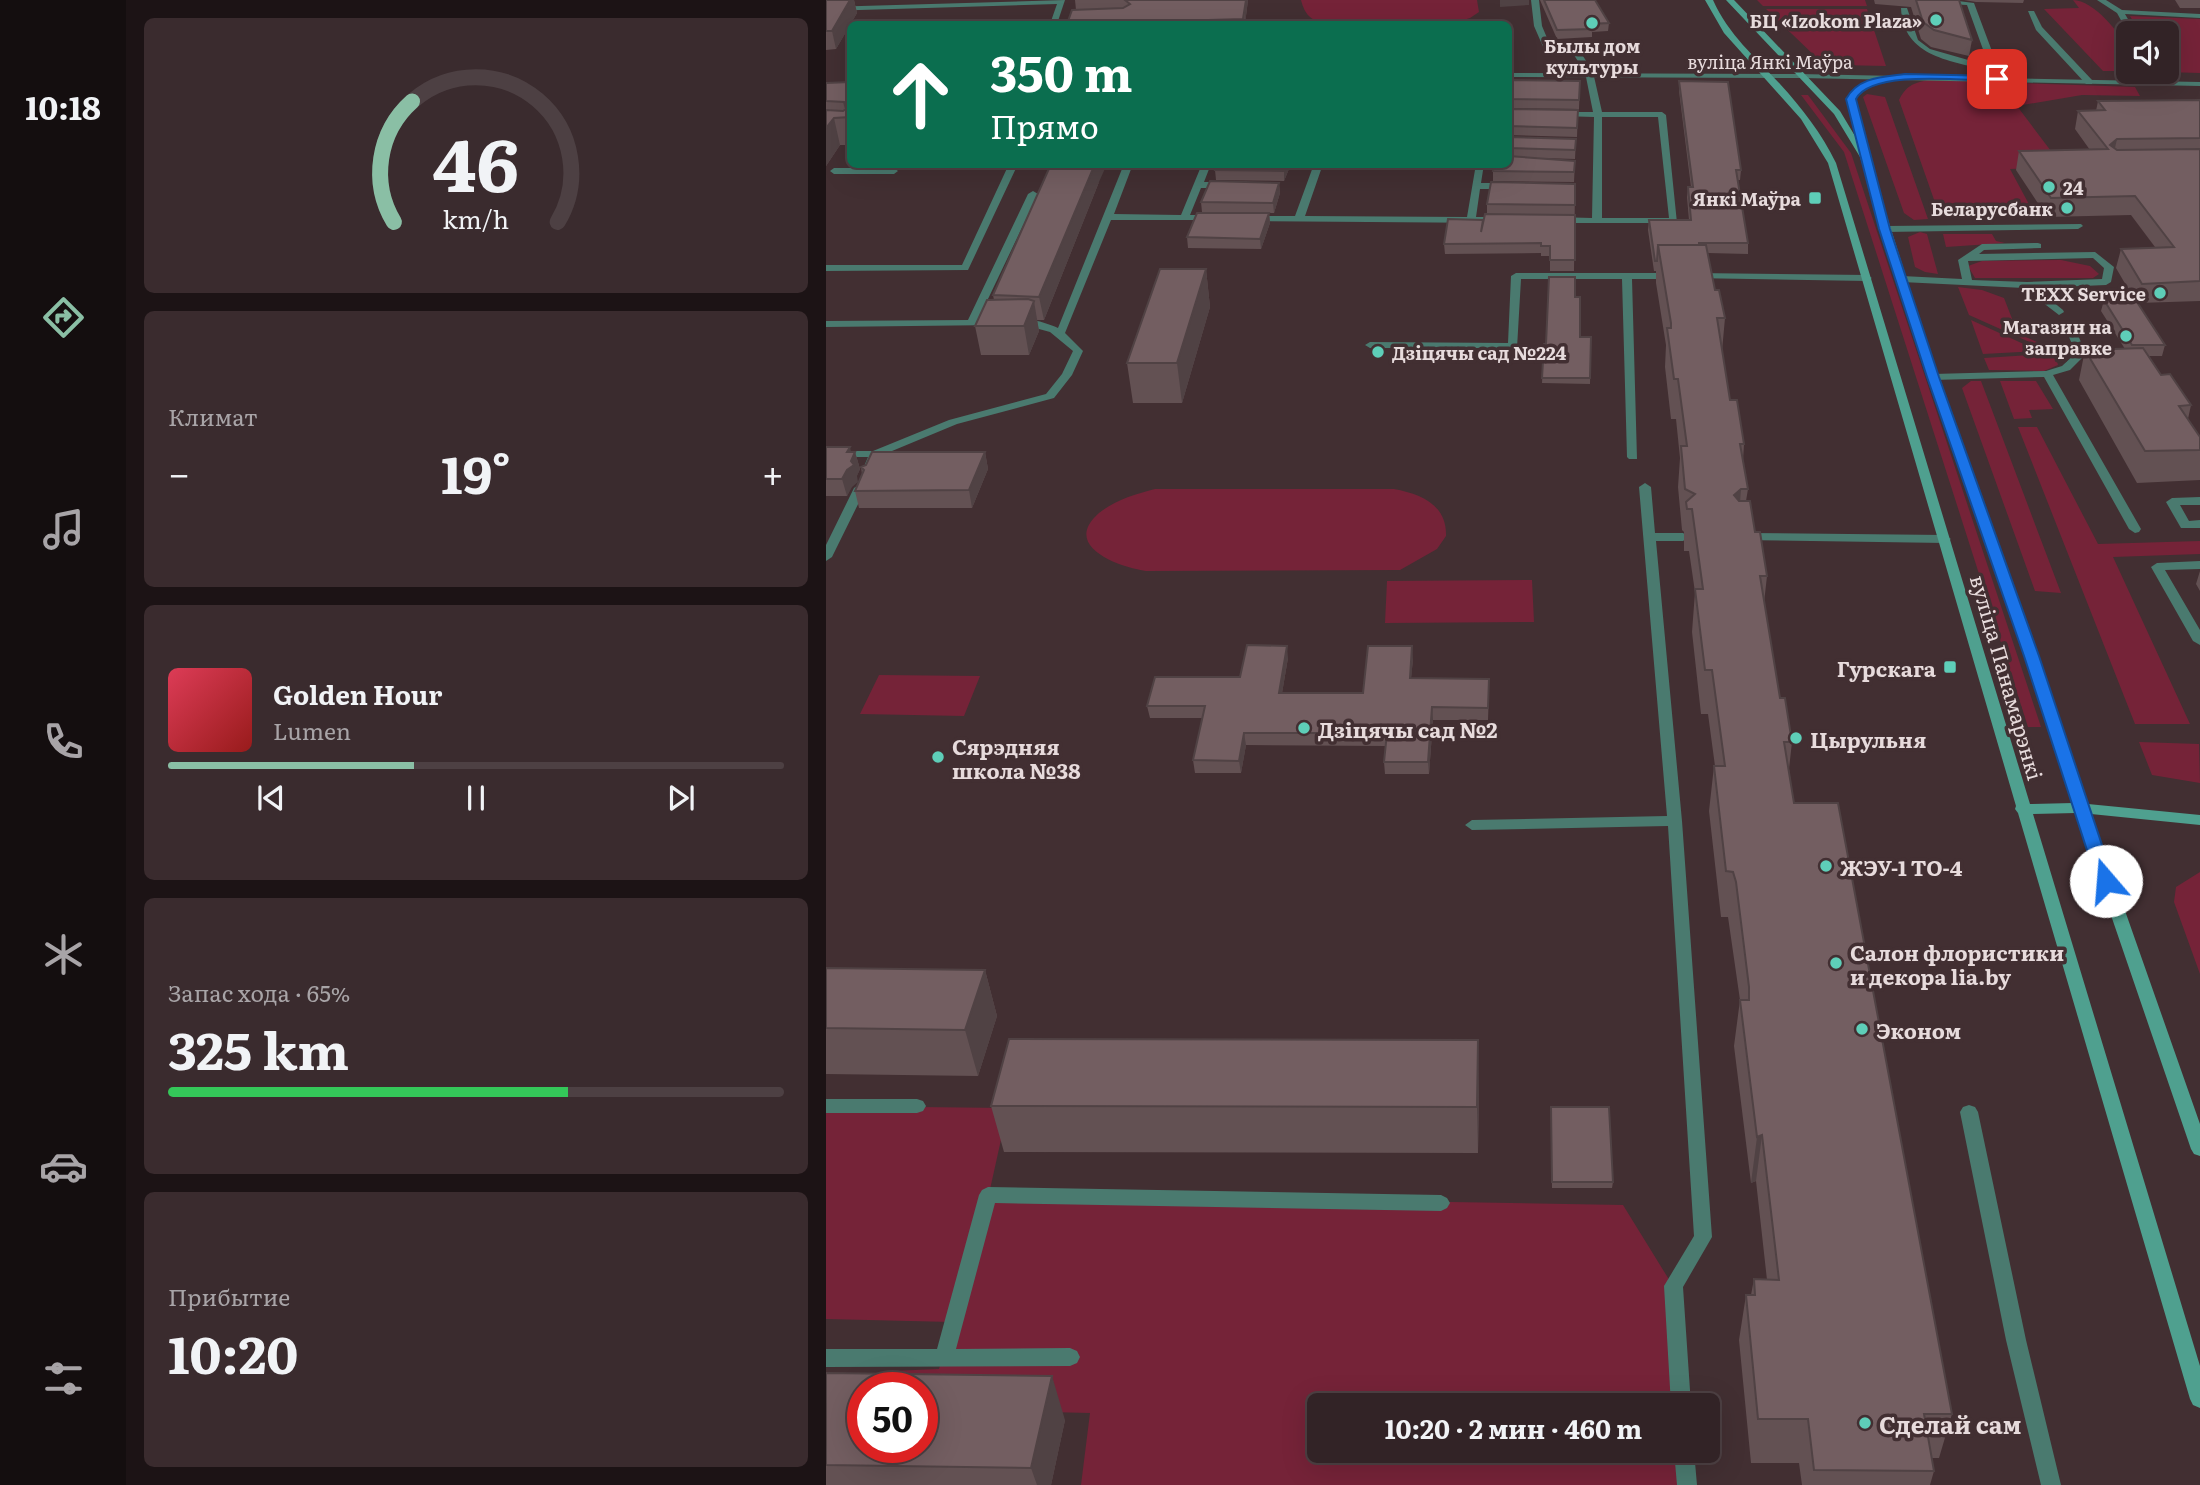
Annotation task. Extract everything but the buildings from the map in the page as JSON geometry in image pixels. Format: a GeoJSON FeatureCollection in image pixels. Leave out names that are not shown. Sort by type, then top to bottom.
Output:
{"type":"FeatureCollection","features":[{"type":"Feature","properties":{"kind":"main road","name":"вуліца Панамарэнкі"},"geometry":{"type":"LineString","coordinates":[[1709,0],[1726,32],[1768,76],[1826,151],[1867,278],[2022,809],[2200,1399]]}},
{"type":"Feature","properties":{"kind":"main road","name":"вуліца Панамарэнкі"},"geometry":{"type":"LineString","coordinates":[[1730,0],[1837,113],[1864,157],[1933,377],[2019,617],[2200,1149]]}},
{"type":"Feature","properties":{"kind":"main road"},"geometry":{"type":"LineString","coordinates":[[1864,157],[1851,99],[1856,90],[1873,81],[1905,77]]}},
{"type":"Feature","properties":{"kind":"main road"},"geometry":{"type":"LineString","coordinates":[[2022,809],[2083,808],[2200,820]]}},
{"type":"Feature","properties":{"kind":"street"},"geometry":{"type":"LineString","coordinates":[[1535,0],[1538,26],[1547,47],[1575,50],[1591,77],[1598,115],[1597,220]]}},
{"type":"Feature","properties":{"kind":"street"},"geometry":{"type":"LineString","coordinates":[[2101,0],[2120,12],[2125,21]]}},
{"type":"Feature","properties":{"kind":"street"},"geometry":{"type":"LineString","coordinates":[[826,9],[1062,2],[1055,21]]}},
{"type":"Feature","properties":{"kind":"street"},"geometry":{"type":"LineString","coordinates":[[1951,2],[1970,3],[1996,74]]}},
{"type":"Feature","properties":{"kind":"street"},"geometry":{"type":"LineString","coordinates":[[1905,10],[1915,41],[1927,51],[1996,74]]}},
{"type":"Feature","properties":{"kind":"street"},"geometry":{"type":"LineString","coordinates":[[2120,12],[2200,16]]}},
{"type":"Feature","properties":{"kind":"street"},"geometry":{"type":"LineString","coordinates":[[2031,13],[2039,29],[2089,82]]}},
{"type":"Feature","properties":{"kind":"street"},"geometry":{"type":"LineString","coordinates":[[1058,21],[1068,18]]}},
{"type":"Feature","properties":{"kind":"street","name":"вуліца Янкі Маўра"},"geometry":{"type":"LineString","coordinates":[[1512,75],[1905,77],[1996,74],[2116,82]]}},
{"type":"Feature","properties":{"kind":"street","name":"вуліца Янкі Маўра"},"geometry":{"type":"LineString","coordinates":[[2179,84],[2200,84]]}},
{"type":"Feature","properties":{"kind":"street"},"geometry":{"type":"LineString","coordinates":[[1547,114],[1662,115],[1674,221],[1547,220]]}},
{"type":"Feature","properties":{"kind":"street"},"geometry":{"type":"LineString","coordinates":[[834,171],[869,168],[894,171]]}},
{"type":"Feature","properties":{"kind":"street"},"geometry":{"type":"LineString","coordinates":[[826,268],[965,268],[1012,168]]}},
{"type":"Feature","properties":{"kind":"street"},"geometry":{"type":"LineString","coordinates":[[1061,332],[1127,168]]}},
{"type":"Feature","properties":{"kind":"street"},"geometry":{"type":"LineString","coordinates":[[1184,218],[1205,168]]}},
{"type":"Feature","properties":{"kind":"street"},"geometry":{"type":"LineString","coordinates":[[1299,219],[1318,168]]}},
{"type":"Feature","properties":{"kind":"street"},"geometry":{"type":"LineString","coordinates":[[1471,219],[1479,168]]}},
{"type":"Feature","properties":{"kind":"street"},"geometry":{"type":"LineString","coordinates":[[1199,185],[1235,185]]}},
{"type":"Feature","properties":{"kind":"street"},"geometry":{"type":"LineString","coordinates":[[1476,186],[1514,187]]}},
{"type":"Feature","properties":{"kind":"street"},"geometry":{"type":"LineString","coordinates":[[972,323],[1033,194]]}},
{"type":"Feature","properties":{"kind":"street"},"geometry":{"type":"LineString","coordinates":[[1108,217],[1222,218]]}},
{"type":"Feature","properties":{"kind":"street"},"geometry":{"type":"LineString","coordinates":[[1235,218],[1509,220]]}},
{"type":"Feature","properties":{"kind":"street"},"geometry":{"type":"LineString","coordinates":[[1885,229],[2078,226]]}},
{"type":"Feature","properties":{"kind":"street"},"geometry":{"type":"LineString","coordinates":[[1967,281],[1963,260],[1982,247],[2038,246]]}},
{"type":"Feature","properties":{"kind":"street"},"geometry":{"type":"LineString","coordinates":[[1902,279],[1967,281],[1978,285],[2106,282],[2109,267],[2095,255],[1967,257]]}},
{"type":"Feature","properties":{"kind":"street"},"geometry":{"type":"LineString","coordinates":[[1370,345],[1513,346],[1516,276],[1867,278]]}},
{"type":"Feature","properties":{"kind":"street"},"geometry":{"type":"LineString","coordinates":[[1627,276],[1633,457]]}},
{"type":"Feature","properties":{"kind":"street"},"geometry":{"type":"LineString","coordinates":[[2027,285],[2059,312]]}},
{"type":"Feature","properties":{"kind":"street"},"geometry":{"type":"LineString","coordinates":[[826,324],[1035,323],[1061,332],[1077,351],[1067,375],[1050,396],[953,422],[875,453],[826,454]]}},
{"type":"Feature","properties":{"kind":"street"},"geometry":{"type":"LineString","coordinates":[[2066,368],[2081,354],[2070,328]]}},
{"type":"Feature","properties":{"kind":"street"},"geometry":{"type":"LineString","coordinates":[[1933,377],[2047,374],[2066,368],[2091,367]]}},
{"type":"Feature","properties":{"kind":"street"},"geometry":{"type":"LineString","coordinates":[[2047,374],[2135,529]]}},
{"type":"Feature","properties":{"kind":"street"},"geometry":{"type":"LineString","coordinates":[[826,557],[875,453]]}},
{"type":"Feature","properties":{"kind":"street"},"geometry":{"type":"LineString","coordinates":[[1646,487],[1675,821],[1703,1237],[1672,1286],[1680,1393]]}},
{"type":"Feature","properties":{"kind":"street"},"geometry":{"type":"LineString","coordinates":[[2200,501],[2172,502],[2185,525],[2200,524]]}},
{"type":"Feature","properties":{"kind":"street"},"geometry":{"type":"LineString","coordinates":[[1651,537],[1682,537]]}},
{"type":"Feature","properties":{"kind":"street"},"geometry":{"type":"LineString","coordinates":[[1739,537],[1945,539]]}},
{"type":"Feature","properties":{"kind":"street"},"geometry":{"type":"LineString","coordinates":[[2200,565],[2157,567],[2200,641]]}},
{"type":"Feature","properties":{"kind":"street"},"geometry":{"type":"LineString","coordinates":[[1472,825],[1675,821]]}},
{"type":"Feature","properties":{"kind":"street"},"geometry":{"type":"LineString","coordinates":[[826,1107],[917,1105]]}},
{"type":"Feature","properties":{"kind":"street"},"geometry":{"type":"LineString","coordinates":[[1969,1112],[2016,1340],[2051,1485]]}},
{"type":"Feature","properties":{"kind":"street"},"geometry":{"type":"LineString","coordinates":[[944,1358],[988,1195],[1441,1203]]}},
{"type":"Feature","properties":{"kind":"street"},"geometry":{"type":"LineString","coordinates":[[826,1358],[1070,1357]]}},
{"type":"Feature","properties":{"kind":"street"},"geometry":{"type":"LineString","coordinates":[[1685,1463],[1687,1485]]}},
{"type":"Feature","properties":{"kind":"shaded area"},"geometry":{"type":"Polygon","coordinates":[[[1301,0],[1477,0],[1479,12],[1460,21],[1317,21],[1304,9],[1301,0]]]}},
{"type":"Feature","properties":{"kind":"shaded area"},"geometry":{"type":"Polygon","coordinates":[[[1757,0],[1865,0],[1867,6],[1763,6],[1757,0]]]}},
{"type":"Feature","properties":{"kind":"shaded area"},"geometry":{"type":"Polygon","coordinates":[[[2073,0],[2098,12],[2116,32],[2116,71],[2103,71],[2044,9],[2079,8],[2073,0]]]}},
{"type":"Feature","properties":{"kind":"shaded area"},"geometry":{"type":"Polygon","coordinates":[[[1766,9],[1867,9],[1886,66],[1838,65],[1820,61],[1766,9]]]}},
{"type":"Feature","properties":{"kind":"shaded area"},"geometry":{"type":"Polygon","coordinates":[[[2130,16],[2200,19],[2200,73],[2179,72],[2179,21],[2133,21],[2130,16]]]}},
{"type":"Feature","properties":{"kind":"shaded area"},"geometry":{"type":"Polygon","coordinates":[[[1928,80],[2135,87],[2140,96],[2082,95],[2017,106],[2063,167],[2010,169],[2031,208],[1938,211],[1899,100],[1910,86],[1928,80]]]}},
{"type":"Feature","properties":{"kind":"shaded area"},"geometry":{"type":"Polygon","coordinates":[[[1867,94],[1885,97],[1928,219],[1914,220],[1904,213],[1863,97],[1867,94]]]}},
{"type":"Feature","properties":{"kind":"shaded area"},"geometry":{"type":"Polygon","coordinates":[[[1801,95],[1808,95],[1851,153],[2041,727],[2028,727],[1844,152],[1801,95]]]}},
{"type":"Feature","properties":{"kind":"shaded area"},"geometry":{"type":"Polygon","coordinates":[[[1920,232],[1927,234],[1938,274],[1915,267],[1908,237],[1920,232]]]}},
{"type":"Feature","properties":{"kind":"shaded area"},"geometry":{"type":"Polygon","coordinates":[[[1943,234],[1992,234],[1996,241],[2005,243],[1946,247],[1943,234]]]}},
{"type":"Feature","properties":{"kind":"shaded area"},"geometry":{"type":"Polygon","coordinates":[[[2061,260],[2090,266],[2099,274],[2093,278],[1975,278],[1968,266],[1982,261],[2061,260]]]}},
{"type":"Feature","properties":{"kind":"shaded area"},"geometry":{"type":"Polygon","coordinates":[[[1958,287],[1982,290],[2004,298],[2016,329],[2025,332],[2026,337],[2050,348],[2052,352],[1969,315],[1958,287]]]}},
{"type":"Feature","properties":{"kind":"shaded area"},"geometry":{"type":"Polygon","coordinates":[[[1971,320],[2039,351],[1983,354],[1971,320]]]}},
{"type":"Feature","properties":{"kind":"shaded area"},"geometry":{"type":"Polygon","coordinates":[[[2047,354],[2056,358],[2058,365],[2044,371],[1989,370],[1984,358],[2047,354]]]}},
{"type":"Feature","properties":{"kind":"shaded area"},"geometry":{"type":"Polygon","coordinates":[[[1971,381],[1981,381],[2061,593],[2035,591],[1962,388],[1971,381]]]}},
{"type":"Feature","properties":{"kind":"shaded area"},"geometry":{"type":"Polygon","coordinates":[[[2000,381],[2036,381],[2053,409],[2029,410],[2032,418],[2014,419],[2000,381]]]}},
{"type":"Feature","properties":{"kind":"shaded area"},"geometry":{"type":"Polygon","coordinates":[[[2018,427],[2037,427],[2098,544],[2200,541],[2200,554],[2113,557],[2190,724],[2135,724],[2018,427]]]}},
{"type":"Feature","properties":{"kind":"shaded area"},"geometry":{"type":"Polygon","coordinates":[[[1155,489],[1394,489],[1413,494],[1437,508],[1445,525],[1446,536],[1437,549],[1400,570],[1146,571],[1109,560],[1090,545],[1086,535],[1089,525],[1099,513],[1133,495],[1155,489]]]}},
{"type":"Feature","properties":{"kind":"shaded area"},"geometry":{"type":"Polygon","coordinates":[[[1532,580],[1534,622],[1385,623],[1387,581],[1532,580]]]}},
{"type":"Feature","properties":{"kind":"shaded area"},"geometry":{"type":"Polygon","coordinates":[[[879,675],[980,676],[964,716],[860,714],[879,675]]]}},
{"type":"Feature","properties":{"kind":"shaded area"},"geometry":{"type":"Polygon","coordinates":[[[2139,742],[2199,744],[2200,783],[2152,775],[2139,742]]]}},
{"type":"Feature","properties":{"kind":"shaded area"},"geometry":{"type":"Polygon","coordinates":[[[2200,872],[2200,974],[2174,902],[2176,887],[2200,872]]]}},
{"type":"Feature","properties":{"kind":"shaded area"},"geometry":{"type":"Polygon","coordinates":[[[826,1106],[1008,1108],[989,1194],[1623,1205],[1673,1286],[1680,1393],[1307,1393],[1307,1463],[1685,1463],[1687,1485],[1081,1485],[1090,1413],[938,1409],[938,1372],[887,1372],[939,1369],[952,1322],[826,1319],[826,1106]]]}},
{"type":"Feature","properties":{"kind":"shaded area"},"geometry":{"type":"Polygon","coordinates":[[[847,1382],[847,1390],[826,1392],[830,1386],[847,1382]]]}},
{"type":"Feature","properties":{"kind":"place","name":"БЦ «Izokom Plaza»"},"geometry":{"type":"Point","coordinates":[1936,20]}},
{"type":"Feature","properties":{"kind":"place","name":"Былы дом культуры"},"geometry":{"type":"Point","coordinates":[1592,23]}},
{"type":"Feature","properties":{"kind":"place","name":"24"},"geometry":{"type":"Point","coordinates":[2049,187]}},
{"type":"Feature","properties":{"kind":"place","name":"Янкі Маўра"},"geometry":{"type":"Point","coordinates":[1815,198]}},
{"type":"Feature","properties":{"kind":"place","name":"Беларусбанк"},"geometry":{"type":"Point","coordinates":[2067,208]}},
{"type":"Feature","properties":{"kind":"place","name":"TEXX Service"},"geometry":{"type":"Point","coordinates":[2160,293]}},
{"type":"Feature","properties":{"kind":"place","name":"Магазин на заправке"},"geometry":{"type":"Point","coordinates":[2126,336]}},
{"type":"Feature","properties":{"kind":"place","name":"Дзіцячы сад №224"},"geometry":{"type":"Point","coordinates":[1378,352]}},
{"type":"Feature","properties":{"kind":"place","name":"Гурскага"},"geometry":{"type":"Point","coordinates":[1950,667]}},
{"type":"Feature","properties":{"kind":"place","name":"Дзіцячы сад №2"},"geometry":{"type":"Point","coordinates":[1304,728]}},
{"type":"Feature","properties":{"kind":"place","name":"Цырульня"},"geometry":{"type":"Point","coordinates":[1796,738]}},
{"type":"Feature","properties":{"kind":"place","name":"Сярэдняя школа №38"},"geometry":{"type":"Point","coordinates":[938,757]}},
{"type":"Feature","properties":{"kind":"place","name":"ЖЭУ-1 ТО-4"},"geometry":{"type":"Point","coordinates":[1826,866]}},
{"type":"Feature","properties":{"kind":"place","name":"Салон флористики и декора lia.by"},"geometry":{"type":"Point","coordinates":[1836,963]}},
{"type":"Feature","properties":{"kind":"place","name":"Эконом"},"geometry":{"type":"Point","coordinates":[1862,1029]}},
{"type":"Feature","properties":{"kind":"place","name":"Сделай сам"},"geometry":{"type":"Point","coordinates":[1865,1423]}},
{"type":"Feature","properties":{"kind":"route"},"geometry":{"type":"LineString","coordinates":[[1997,79],[1905,77],[1873,81],[1856,90],[1851,99],[1885,229],[1933,377],[2032,656],[2106,881]]}}]}
